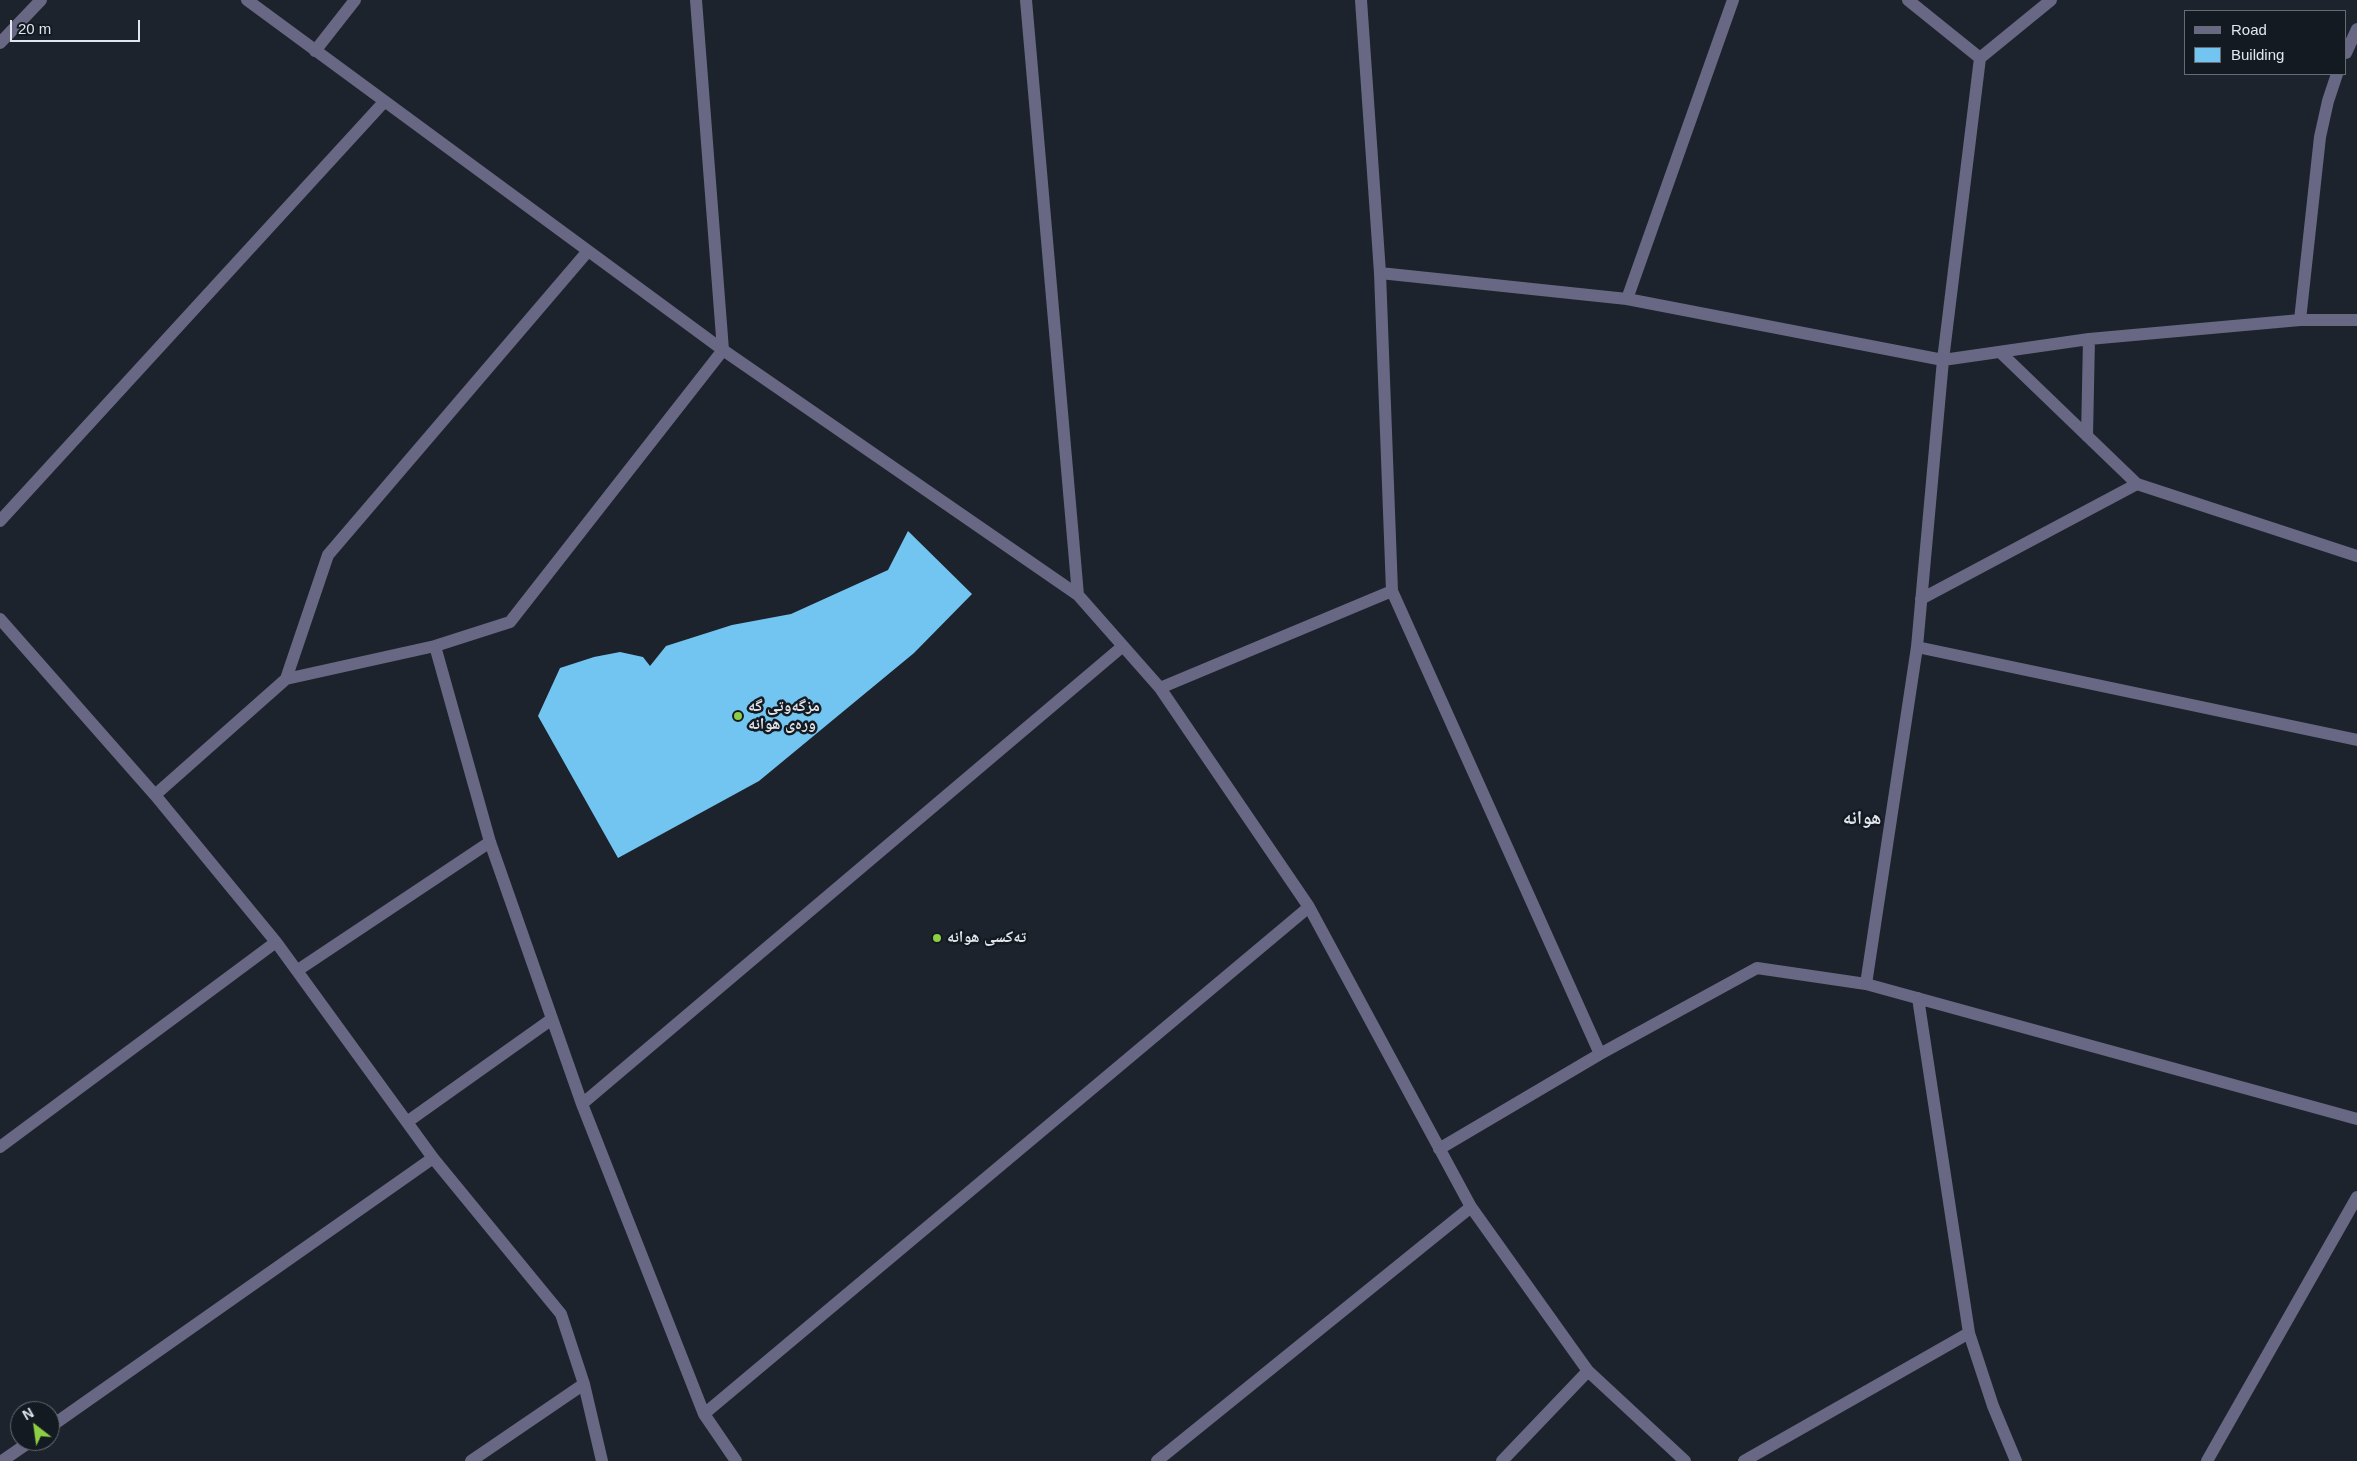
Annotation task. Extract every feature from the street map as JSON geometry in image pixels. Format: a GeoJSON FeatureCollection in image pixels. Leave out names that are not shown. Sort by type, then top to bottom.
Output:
{"type":"FeatureCollection","features":[{"type":"Feature","properties":{"kind":"street"},"geometry":{"type":"LineString","coordinates":[[0,44],[41,0]]}},
{"type":"Feature","properties":{"kind":"street"},"geometry":{"type":"LineString","coordinates":[[247,0],[723,350],[1078,595],[1160,688],[1309,907],[1471,1207],[1588,1370],[1685,1461]]}},
{"type":"Feature","properties":{"kind":"street"},"geometry":{"type":"LineString","coordinates":[[315,51],[355,0]]}},
{"type":"Feature","properties":{"kind":"street"},"geometry":{"type":"LineString","coordinates":[[286,678],[435,646],[510,622],[723,350],[696,0]]}},
{"type":"Feature","properties":{"kind":"street"},"geometry":{"type":"LineString","coordinates":[[1026,0],[1078,595]]}},
{"type":"Feature","properties":{"kind":"street"},"geometry":{"type":"LineString","coordinates":[[1361,0],[1380,273],[1392,591],[1600,1054]]}},
{"type":"Feature","properties":{"kind":"street"},"geometry":{"type":"LineString","coordinates":[[1627,299],[1733,0]]}},
{"type":"Feature","properties":{"kind":"street"},"geometry":{"type":"LineString","coordinates":[[1908,0],[1980,58]]}},
{"type":"Feature","properties":{"kind":"street"},"geometry":{"type":"LineString","coordinates":[[1866,984],[1917,647],[1943,360],[1980,58],[2051,0]]}},
{"type":"Feature","properties":{"kind":"street"},"geometry":{"type":"LineString","coordinates":[[2347,50],[2357,29]]}},
{"type":"Feature","properties":{"kind":"street"},"geometry":{"type":"LineString","coordinates":[[2300,320],[2320,137],[2328,101],[2337,75]]}},
{"type":"Feature","properties":{"kind":"street"},"geometry":{"type":"LineString","coordinates":[[0,521],[384,102]]}},
{"type":"Feature","properties":{"kind":"street"},"geometry":{"type":"LineString","coordinates":[[155,795],[286,678],[328,555],[588,251]]}},
{"type":"Feature","properties":{"kind":"street"},"geometry":{"type":"LineString","coordinates":[[1380,273],[1627,299],[1943,360],[2090,339],[2300,320],[2357,320]]}},
{"type":"Feature","properties":{"kind":"street"},"geometry":{"type":"LineString","coordinates":[[2087,436],[2090,339]]}},
{"type":"Feature","properties":{"kind":"street"},"geometry":{"type":"LineString","coordinates":[[2000,352],[2137,484],[2357,556]]}},
{"type":"Feature","properties":{"kind":"street"},"geometry":{"type":"LineString","coordinates":[[1921,599],[2137,484]]}},
{"type":"Feature","properties":{"kind":"street"},"geometry":{"type":"LineString","coordinates":[[1160,688],[1392,591]]}},
{"type":"Feature","properties":{"kind":"street"},"geometry":{"type":"LineString","coordinates":[[0,619],[155,795],[276,942],[432,1158],[561,1314],[584,1384],[602,1461]]}},
{"type":"Feature","properties":{"kind":"street"},"geometry":{"type":"LineString","coordinates":[[435,646],[490,842],[582,1104],[704,1414],[736,1461]]}},
{"type":"Feature","properties":{"kind":"street"},"geometry":{"type":"LineString","coordinates":[[582,1104],[1123,646]]}},
{"type":"Feature","properties":{"kind":"street"},"geometry":{"type":"LineString","coordinates":[[1917,647],[2357,740]]}},
{"type":"Feature","properties":{"kind":"street"},"geometry":{"type":"LineString","coordinates":[[298,970],[490,842]]}},
{"type":"Feature","properties":{"kind":"street"},"geometry":{"type":"LineString","coordinates":[[704,1414],[1309,907]]}},
{"type":"Feature","properties":{"kind":"street"},"geometry":{"type":"LineString","coordinates":[[0,1146],[276,942]]}},
{"type":"Feature","properties":{"kind":"street"},"geometry":{"type":"LineString","coordinates":[[1439,1149],[1600,1054],[1757,968],[1866,984],[2357,1119]]}},
{"type":"Feature","properties":{"kind":"street"},"geometry":{"type":"LineString","coordinates":[[1918,998],[1969,1333],[1993,1406],[2016,1461]]}},
{"type":"Feature","properties":{"kind":"street"},"geometry":{"type":"LineString","coordinates":[[407,1122],[552,1020]]}},
{"type":"Feature","properties":{"kind":"street"},"geometry":{"type":"LineString","coordinates":[[60,1420],[432,1158]]}},
{"type":"Feature","properties":{"kind":"street"},"geometry":{"type":"LineString","coordinates":[[2207,1461],[2357,1197]]}},
{"type":"Feature","properties":{"kind":"street"},"geometry":{"type":"LineString","coordinates":[[1157,1461],[1471,1207]]}},
{"type":"Feature","properties":{"kind":"street"},"geometry":{"type":"LineString","coordinates":[[1744,1461],[1969,1333]]}},
{"type":"Feature","properties":{"kind":"street"},"geometry":{"type":"LineString","coordinates":[[1502,1461],[1588,1370]]}},
{"type":"Feature","properties":{"kind":"street"},"geometry":{"type":"LineString","coordinates":[[470,1461],[584,1384]]}},
{"type":"Feature","properties":{"kind":"street"},"geometry":{"type":"LineString","coordinates":[[2,1461],[16,1451]]}},
{"type":"Feature","properties":{"kind":"building"},"geometry":{"type":"Polygon","coordinates":[[[908,531],[972,594],[914,653],[759,781],[618,858],[538,716],[560,668],[594,657],[620,652],[643,657],[650,666],[666,646],[732,625],[791,614],[888,570],[908,531]]]}},
{"type":"Feature","properties":{"kind":"place","name":"مزگەوتی گە ورەی هوانە"},"geometry":{"type":"Point","coordinates":[738,716]}},
{"type":"Feature","properties":{"kind":"place","name":"تەکسی هوانە"},"geometry":{"type":"Point","coordinates":[937,938]}},
{"type":"Feature","properties":{"kind":"district","name":"هوانە"},"geometry":{"type":"Point","coordinates":[1862,819]}}]}
